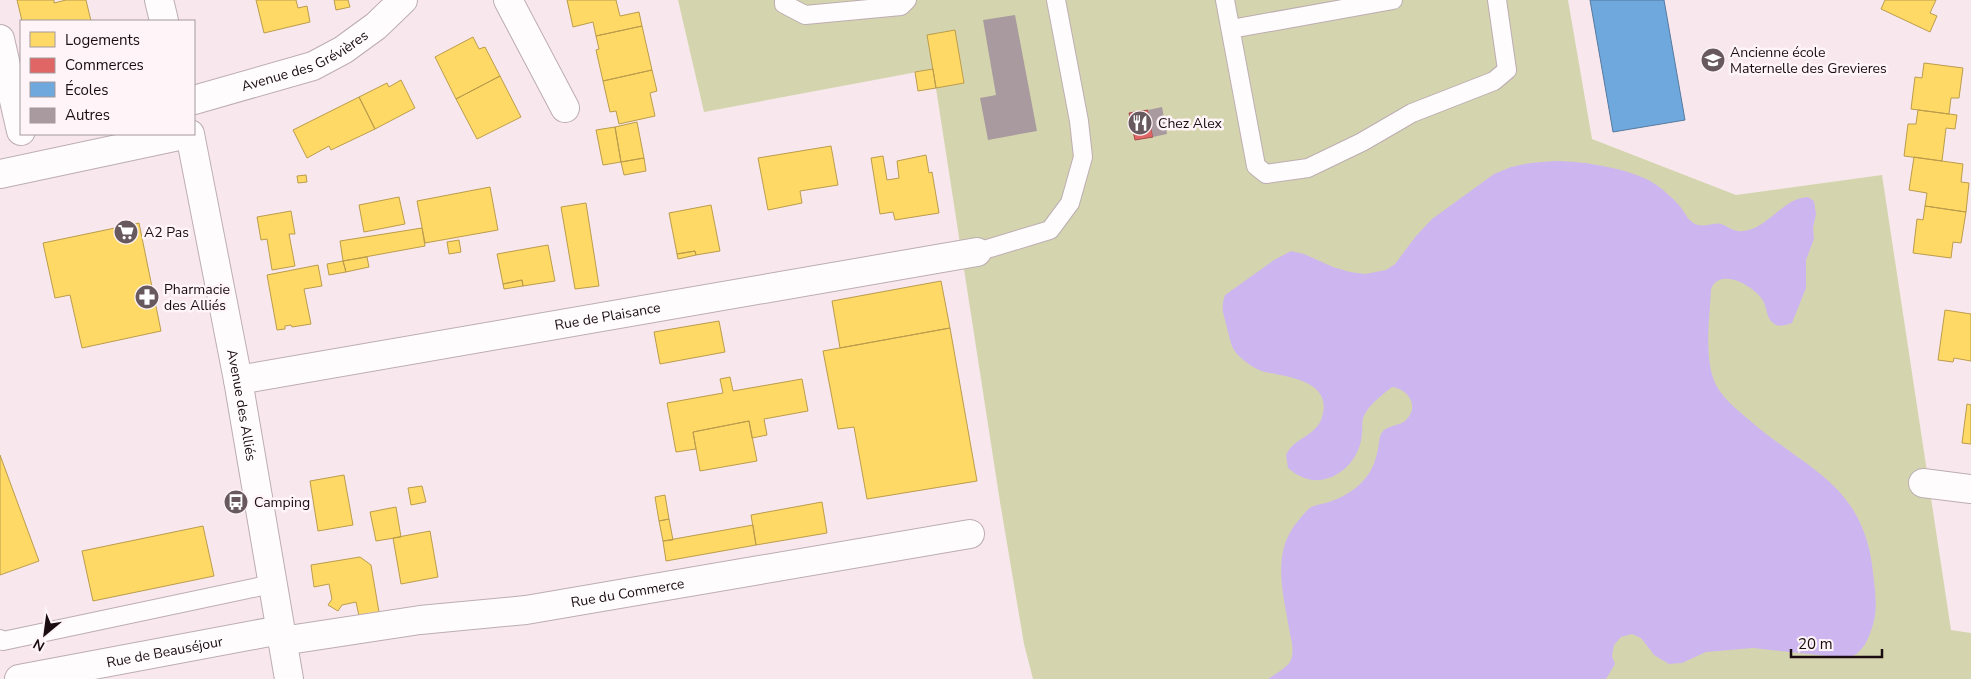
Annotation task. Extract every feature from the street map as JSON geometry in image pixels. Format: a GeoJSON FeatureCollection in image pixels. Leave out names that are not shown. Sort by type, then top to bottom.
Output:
{"type":"FeatureCollection","features":[{"type":"Feature","properties":{"kind":"street"},"geometry":{"type":"LineString","coordinates":[[159,0],[164,20]]}},
{"type":"Feature","properties":{"kind":"street","name":"Avenue des Grévières"},"geometry":{"type":"LineString","coordinates":[[195,100],[313,66],[343,50],[376,26],[403,0]]}},
{"type":"Feature","properties":{"kind":"street"},"geometry":{"type":"LineString","coordinates":[[508,0],[565,108]]}},
{"type":"Feature","properties":{"kind":"street"},"geometry":{"type":"LineString","coordinates":[[0,39],[20,124]]}},
{"type":"Feature","properties":{"kind":"street"},"geometry":{"type":"LineString","coordinates":[[22,135],[30,167]]}},
{"type":"Feature","properties":{"kind":"street"},"geometry":{"type":"LineString","coordinates":[[0,174],[184,135]]}},
{"type":"Feature","properties":{"kind":"street","name":"Avenue des Alliés"},"geometry":{"type":"LineString","coordinates":[[189,135],[238,380],[289,679]]}},
{"type":"Feature","properties":{"kind":"street","name":"Rue de Plaisance"},"geometry":{"type":"LineString","coordinates":[[238,380],[977,252]]}},
{"type":"Feature","properties":{"kind":"street"},"geometry":{"type":"LineString","coordinates":[[1923,483],[1971,489]]}},
{"type":"Feature","properties":{"kind":"street","name":"Rue du Commerce"},"geometry":{"type":"LineString","coordinates":[[281,635],[526,610],[970,534]]}},
{"type":"Feature","properties":{"kind":"street","name":"Rue de Beauséjour"},"geometry":{"type":"LineString","coordinates":[[19,679],[281,635]]}},
{"type":"Feature","properties":{"kind":"lane"},"geometry":{"type":"LineString","coordinates":[[784,0],[784,4],[805,15],[901,6],[907,0]]}},
{"type":"Feature","properties":{"kind":"lane"},"geometry":{"type":"LineString","coordinates":[[977,252],[1050,230],[1070,203],[1083,157],[1079,121],[1056,0]]}},
{"type":"Feature","properties":{"kind":"lane"},"geometry":{"type":"LineString","coordinates":[[1226,0],[1256,166],[1266,174],[1308,168],[1362,142],[1412,113],[1494,81],[1507,70],[1497,0]]}},
{"type":"Feature","properties":{"kind":"lane"},"geometry":{"type":"LineString","coordinates":[[1231,29],[1393,0]]}},
{"type":"Feature","properties":{"kind":"lane"},"geometry":{"type":"LineString","coordinates":[[0,640],[3,641],[272,584]]}},
{"type":"Feature","properties":{"kind":"green space"},"geometry":{"type":"Polygon","coordinates":[[[678,0],[1568,0],[1592,139],[1736,195],[1882,175],[1951,630],[1971,633],[1971,679],[1033,679],[1024,644],[1000,502],[933,69],[704,112],[678,0]]]}},
{"type":"Feature","properties":{"kind":"shaded area"},"geometry":{"type":"Polygon","coordinates":[[[1555,161],[1609,167],[1637,175],[1666,192],[1689,219],[1698,225],[1719,224],[1738,231],[1748,230],[1757,227],[1789,203],[1798,199],[1808,197],[1814,201],[1816,214],[1813,228],[1814,239],[1806,260],[1806,288],[1792,323],[1782,326],[1775,325],[1769,318],[1764,302],[1751,288],[1736,280],[1721,279],[1711,289],[1708,341],[1710,367],[1719,390],[1727,400],[1774,440],[1829,481],[1844,497],[1856,515],[1866,537],[1872,564],[1876,607],[1874,621],[1865,644],[1857,653],[1846,658],[1753,648],[1706,652],[1682,663],[1669,664],[1654,655],[1641,638],[1632,634],[1621,637],[1614,645],[1612,656],[1615,664],[1606,679],[1268,679],[1287,665],[1291,660],[1292,654],[1281,575],[1284,547],[1289,533],[1311,507],[1343,496],[1363,481],[1374,464],[1381,434],[1386,429],[1406,420],[1410,415],[1412,404],[1403,391],[1392,387],[1367,410],[1363,419],[1361,442],[1358,450],[1343,470],[1336,475],[1319,480],[1307,479],[1295,473],[1288,468],[1286,455],[1294,444],[1319,424],[1324,405],[1321,395],[1307,383],[1258,370],[1236,353],[1231,343],[1223,312],[1225,295],[1274,260],[1291,251],[1304,254],[1333,267],[1350,272],[1365,274],[1386,270],[1395,264],[1416,236],[1432,219],[1494,174],[1511,167],[1555,161]]]}},
{"type":"Feature","properties":{"kind":"building: Logements"},"geometry":{"type":"Polygon","coordinates":[[[17,0],[54,0],[54,3],[66,0],[86,0],[91,20],[22,20],[17,0]]]}},
{"type":"Feature","properties":{"kind":"building: Logements"},"geometry":{"type":"Polygon","coordinates":[[[256,0],[296,0],[298,8],[307,6],[310,22],[264,33],[256,0]]]}},
{"type":"Feature","properties":{"kind":"building: Logements"},"geometry":{"type":"Polygon","coordinates":[[[334,0],[348,0],[350,7],[336,10],[334,0]]]}},
{"type":"Feature","properties":{"kind":"building: Logements"},"geometry":{"type":"Polygon","coordinates":[[[567,0],[616,0],[620,16],[639,12],[642,26],[596,36],[593,22],[573,27],[567,0]]]}},
{"type":"Feature","properties":{"kind":"building: Logements"},"geometry":{"type":"Polygon","coordinates":[[[1885,0],[1936,0],[1930,13],[1937,16],[1930,32],[1881,9],[1885,0]]]}},
{"type":"Feature","properties":{"kind":"building: Logements"},"geometry":{"type":"Polygon","coordinates":[[[642,26],[652,70],[603,81],[596,50],[599,49],[596,36],[642,26]]]}},
{"type":"Feature","properties":{"kind":"building: Logements"},"geometry":{"type":"Polygon","coordinates":[[[955,30],[964,83],[936,88],[927,35],[955,30]]]}},
{"type":"Feature","properties":{"kind":"building: Logements"},"geometry":{"type":"Polygon","coordinates":[[[473,37],[479,49],[485,47],[500,76],[456,99],[435,57],[473,37]]]}},
{"type":"Feature","properties":{"kind":"building: Logements"},"geometry":{"type":"Polygon","coordinates":[[[1924,63],[1963,68],[1959,98],[1951,98],[1949,114],[1911,109],[1915,77],[1922,78],[1924,63]]]}},
{"type":"Feature","properties":{"kind":"building: Logements"},"geometry":{"type":"Polygon","coordinates":[[[933,69],[936,88],[918,91],[915,72],[933,69]]]}},
{"type":"Feature","properties":{"kind":"building: Logements"},"geometry":{"type":"Polygon","coordinates":[[[652,70],[657,91],[650,93],[655,116],[619,124],[616,111],[610,112],[603,81],[652,70]]]}},
{"type":"Feature","properties":{"kind":"building: Logements"},"geometry":{"type":"Polygon","coordinates":[[[500,76],[521,117],[477,139],[456,99],[500,76]]]}},
{"type":"Feature","properties":{"kind":"building: Logements"},"geometry":{"type":"Polygon","coordinates":[[[401,80],[415,108],[375,129],[359,97],[387,83],[389,87],[401,80]]]}},
{"type":"Feature","properties":{"kind":"building: Logements"},"geometry":{"type":"Polygon","coordinates":[[[359,97],[375,129],[331,150],[329,146],[307,158],[293,130],[359,97]]]}},
{"type":"Feature","properties":{"kind":"building: Logements"},"geometry":{"type":"Polygon","coordinates":[[[1918,110],[1957,115],[1955,129],[1946,128],[1942,161],[1904,156],[1908,124],[1916,124],[1918,110]]]}},
{"type":"Feature","properties":{"kind":"building: Logements"},"geometry":{"type":"Polygon","coordinates":[[[637,122],[644,158],[621,162],[615,127],[637,122]]]}},
{"type":"Feature","properties":{"kind":"building: Logements"},"geometry":{"type":"Polygon","coordinates":[[[615,127],[621,162],[603,165],[596,130],[615,127]]]}},
{"type":"Feature","properties":{"kind":"building: Logements"},"geometry":{"type":"Polygon","coordinates":[[[831,146],[838,185],[800,191],[802,203],[768,210],[758,158],[831,146]]]}},
{"type":"Feature","properties":{"kind":"building: Logements"},"geometry":{"type":"Polygon","coordinates":[[[926,155],[929,173],[932,172],[939,213],[895,220],[893,212],[880,214],[871,158],[883,156],[887,180],[899,178],[897,161],[926,155]]]}},
{"type":"Feature","properties":{"kind":"building: Logements"},"geometry":{"type":"Polygon","coordinates":[[[1914,157],[1963,164],[1961,182],[1969,183],[1966,212],[1925,206],[1927,193],[1909,190],[1914,157]]]}},
{"type":"Feature","properties":{"kind":"building: Logements"},"geometry":{"type":"Polygon","coordinates":[[[644,158],[646,171],[624,175],[621,162],[644,158]]]}},
{"type":"Feature","properties":{"kind":"building: Logements"},"geometry":{"type":"Polygon","coordinates":[[[306,175],[307,182],[298,183],[297,176],[306,175]]]}},
{"type":"Feature","properties":{"kind":"building: Logements"},"geometry":{"type":"Polygon","coordinates":[[[490,187],[498,230],[425,243],[417,201],[490,187]]]}},
{"type":"Feature","properties":{"kind":"building: Logements"},"geometry":{"type":"Polygon","coordinates":[[[399,197],[405,224],[364,232],[359,205],[399,197]]]}},
{"type":"Feature","properties":{"kind":"building: Logements"},"geometry":{"type":"Polygon","coordinates":[[[586,203],[599,286],[575,289],[561,207],[586,203]]]}},
{"type":"Feature","properties":{"kind":"building: Logements"},"geometry":{"type":"Polygon","coordinates":[[[711,205],[720,251],[696,255],[695,251],[677,254],[669,213],[711,205]]]}},
{"type":"Feature","properties":{"kind":"building: Logements"},"geometry":{"type":"Polygon","coordinates":[[[1925,206],[1966,212],[1961,243],[1953,242],[1951,258],[1913,253],[1917,219],[1923,220],[1925,206]]]}},
{"type":"Feature","properties":{"kind":"building: Logements"},"geometry":{"type":"Polygon","coordinates":[[[291,211],[295,234],[289,234],[295,266],[272,270],[267,239],[261,240],[257,217],[291,211]]]}},
{"type":"Feature","properties":{"kind":"building: Logements"},"geometry":{"type":"Polygon","coordinates":[[[139,223],[161,331],[82,348],[70,295],[55,298],[43,243],[139,223]]]}},
{"type":"Feature","properties":{"kind":"building: Logements"},"geometry":{"type":"Polygon","coordinates":[[[422,228],[425,246],[343,261],[340,241],[422,228]]]}},
{"type":"Feature","properties":{"kind":"building: Logements"},"geometry":{"type":"Polygon","coordinates":[[[459,240],[461,252],[449,254],[447,242],[459,240]]]}},
{"type":"Feature","properties":{"kind":"building: Logements"},"geometry":{"type":"Polygon","coordinates":[[[548,245],[555,281],[523,286],[522,280],[503,284],[497,254],[548,245]]]}},
{"type":"Feature","properties":{"kind":"building: Logements"},"geometry":{"type":"Polygon","coordinates":[[[695,251],[696,255],[678,259],[677,254],[695,251]]]}},
{"type":"Feature","properties":{"kind":"building: Logements"},"geometry":{"type":"Polygon","coordinates":[[[367,257],[369,267],[346,272],[343,261],[367,257]]]}},
{"type":"Feature","properties":{"kind":"building: Logements"},"geometry":{"type":"Polygon","coordinates":[[[343,261],[346,272],[329,275],[327,264],[343,261]]]}},
{"type":"Feature","properties":{"kind":"building: Logements"},"geometry":{"type":"Polygon","coordinates":[[[318,265],[322,286],[304,289],[311,324],[292,327],[291,325],[285,326],[285,329],[277,330],[267,275],[318,265]]]}},
{"type":"Feature","properties":{"kind":"building: Logements"},"geometry":{"type":"Polygon","coordinates":[[[522,280],[523,286],[504,289],[503,284],[522,280]]]}},
{"type":"Feature","properties":{"kind":"building: Logements"},"geometry":{"type":"Polygon","coordinates":[[[941,281],[950,328],[840,348],[832,301],[941,281]]]}},
{"type":"Feature","properties":{"kind":"building: Logements"},"geometry":{"type":"Polygon","coordinates":[[[1945,310],[1971,314],[1971,361],[1954,358],[1953,362],[1938,360],[1945,310]]]}},
{"type":"Feature","properties":{"kind":"building: Logements"},"geometry":{"type":"Polygon","coordinates":[[[719,321],[725,352],[660,364],[654,332],[719,321]]]}},
{"type":"Feature","properties":{"kind":"building: Logements"},"geometry":{"type":"Polygon","coordinates":[[[950,328],[977,481],[867,499],[854,427],[838,429],[823,351],[950,328]]]}},
{"type":"Feature","properties":{"kind":"building: Logements"},"geometry":{"type":"Polygon","coordinates":[[[730,377],[733,391],[802,379],[808,411],[764,419],[767,435],[752,438],[749,421],[693,432],[696,449],[676,452],[667,403],[723,393],[720,379],[730,377]]]}},
{"type":"Feature","properties":{"kind":"building: Logements"},"geometry":{"type":"Polygon","coordinates":[[[1967,404],[1971,405],[1971,444],[1962,443],[1967,404]]]}},
{"type":"Feature","properties":{"kind":"building: Logements"},"geometry":{"type":"Polygon","coordinates":[[[749,421],[757,461],[700,471],[693,432],[749,421]]]}},
{"type":"Feature","properties":{"kind":"building: Logements"},"geometry":{"type":"Polygon","coordinates":[[[0,455],[39,561],[0,575],[0,455]]]}},
{"type":"Feature","properties":{"kind":"building: Logements"},"geometry":{"type":"Polygon","coordinates":[[[344,475],[353,525],[318,531],[310,481],[344,475]]]}},
{"type":"Feature","properties":{"kind":"building: Logements"},"geometry":{"type":"Polygon","coordinates":[[[422,486],[426,502],[411,505],[408,488],[422,486]]]}},
{"type":"Feature","properties":{"kind":"building: Logements"},"geometry":{"type":"Polygon","coordinates":[[[665,495],[669,519],[659,521],[655,497],[665,495]]]}},
{"type":"Feature","properties":{"kind":"building: Logements"},"geometry":{"type":"Polygon","coordinates":[[[822,502],[827,533],[756,545],[751,515],[822,502]]]}},
{"type":"Feature","properties":{"kind":"building: Logements"},"geometry":{"type":"Polygon","coordinates":[[[396,507],[401,537],[376,541],[370,512],[396,507]]]}},
{"type":"Feature","properties":{"kind":"building: Logements"},"geometry":{"type":"Polygon","coordinates":[[[669,519],[673,540],[663,541],[659,521],[669,519]]]}},
{"type":"Feature","properties":{"kind":"building: Logements"},"geometry":{"type":"Polygon","coordinates":[[[753,525],[756,545],[666,561],[663,541],[753,525]]]}},
{"type":"Feature","properties":{"kind":"building: Logements"},"geometry":{"type":"Polygon","coordinates":[[[203,526],[214,576],[93,601],[82,551],[203,526]]]}},
{"type":"Feature","properties":{"kind":"building: Logements"},"geometry":{"type":"Polygon","coordinates":[[[430,531],[438,577],[401,584],[393,538],[430,531]]]}},
{"type":"Feature","properties":{"kind":"building: Logements"},"geometry":{"type":"Polygon","coordinates":[[[360,557],[371,565],[379,612],[359,616],[356,602],[342,605],[338,611],[328,605],[332,599],[329,584],[314,587],[311,565],[360,557]]]}},
{"type":"Feature","properties":{"kind":"building: Commerces"},"geometry":{"type":"Polygon","coordinates":[[[1148,110],[1153,137],[1135,140],[1129,113],[1148,110]]]}},
{"type":"Feature","properties":{"kind":"building: Écoles"},"geometry":{"type":"Polygon","coordinates":[[[1590,0],[1664,0],[1685,120],[1613,132],[1590,0]]]}},
{"type":"Feature","properties":{"kind":"building: Autres"},"geometry":{"type":"Polygon","coordinates":[[[1015,15],[1037,131],[988,140],[980,98],[996,95],[983,20],[1015,15]]]}},
{"type":"Feature","properties":{"kind":"building: Autres"},"geometry":{"type":"Polygon","coordinates":[[[1162,107],[1167,134],[1153,137],[1148,110],[1162,107]]]}},
{"type":"Feature","properties":{"kind":"place","name":"Ancienne école Maternelle des Grevieres"},"geometry":{"type":"Point","coordinates":[1713,60]}},
{"type":"Feature","properties":{"kind":"place","name":"Chez Alex"},"geometry":{"type":"Point","coordinates":[1140,123]}},
{"type":"Feature","properties":{"kind":"place","name":"A2 Pas"},"geometry":{"type":"Point","coordinates":[126,232]}},
{"type":"Feature","properties":{"kind":"place","name":"Pharmacie des Alliés"},"geometry":{"type":"Point","coordinates":[147,297]}},
{"type":"Feature","properties":{"kind":"place","name":"Camping"},"geometry":{"type":"Point","coordinates":[236,502]}}]}
